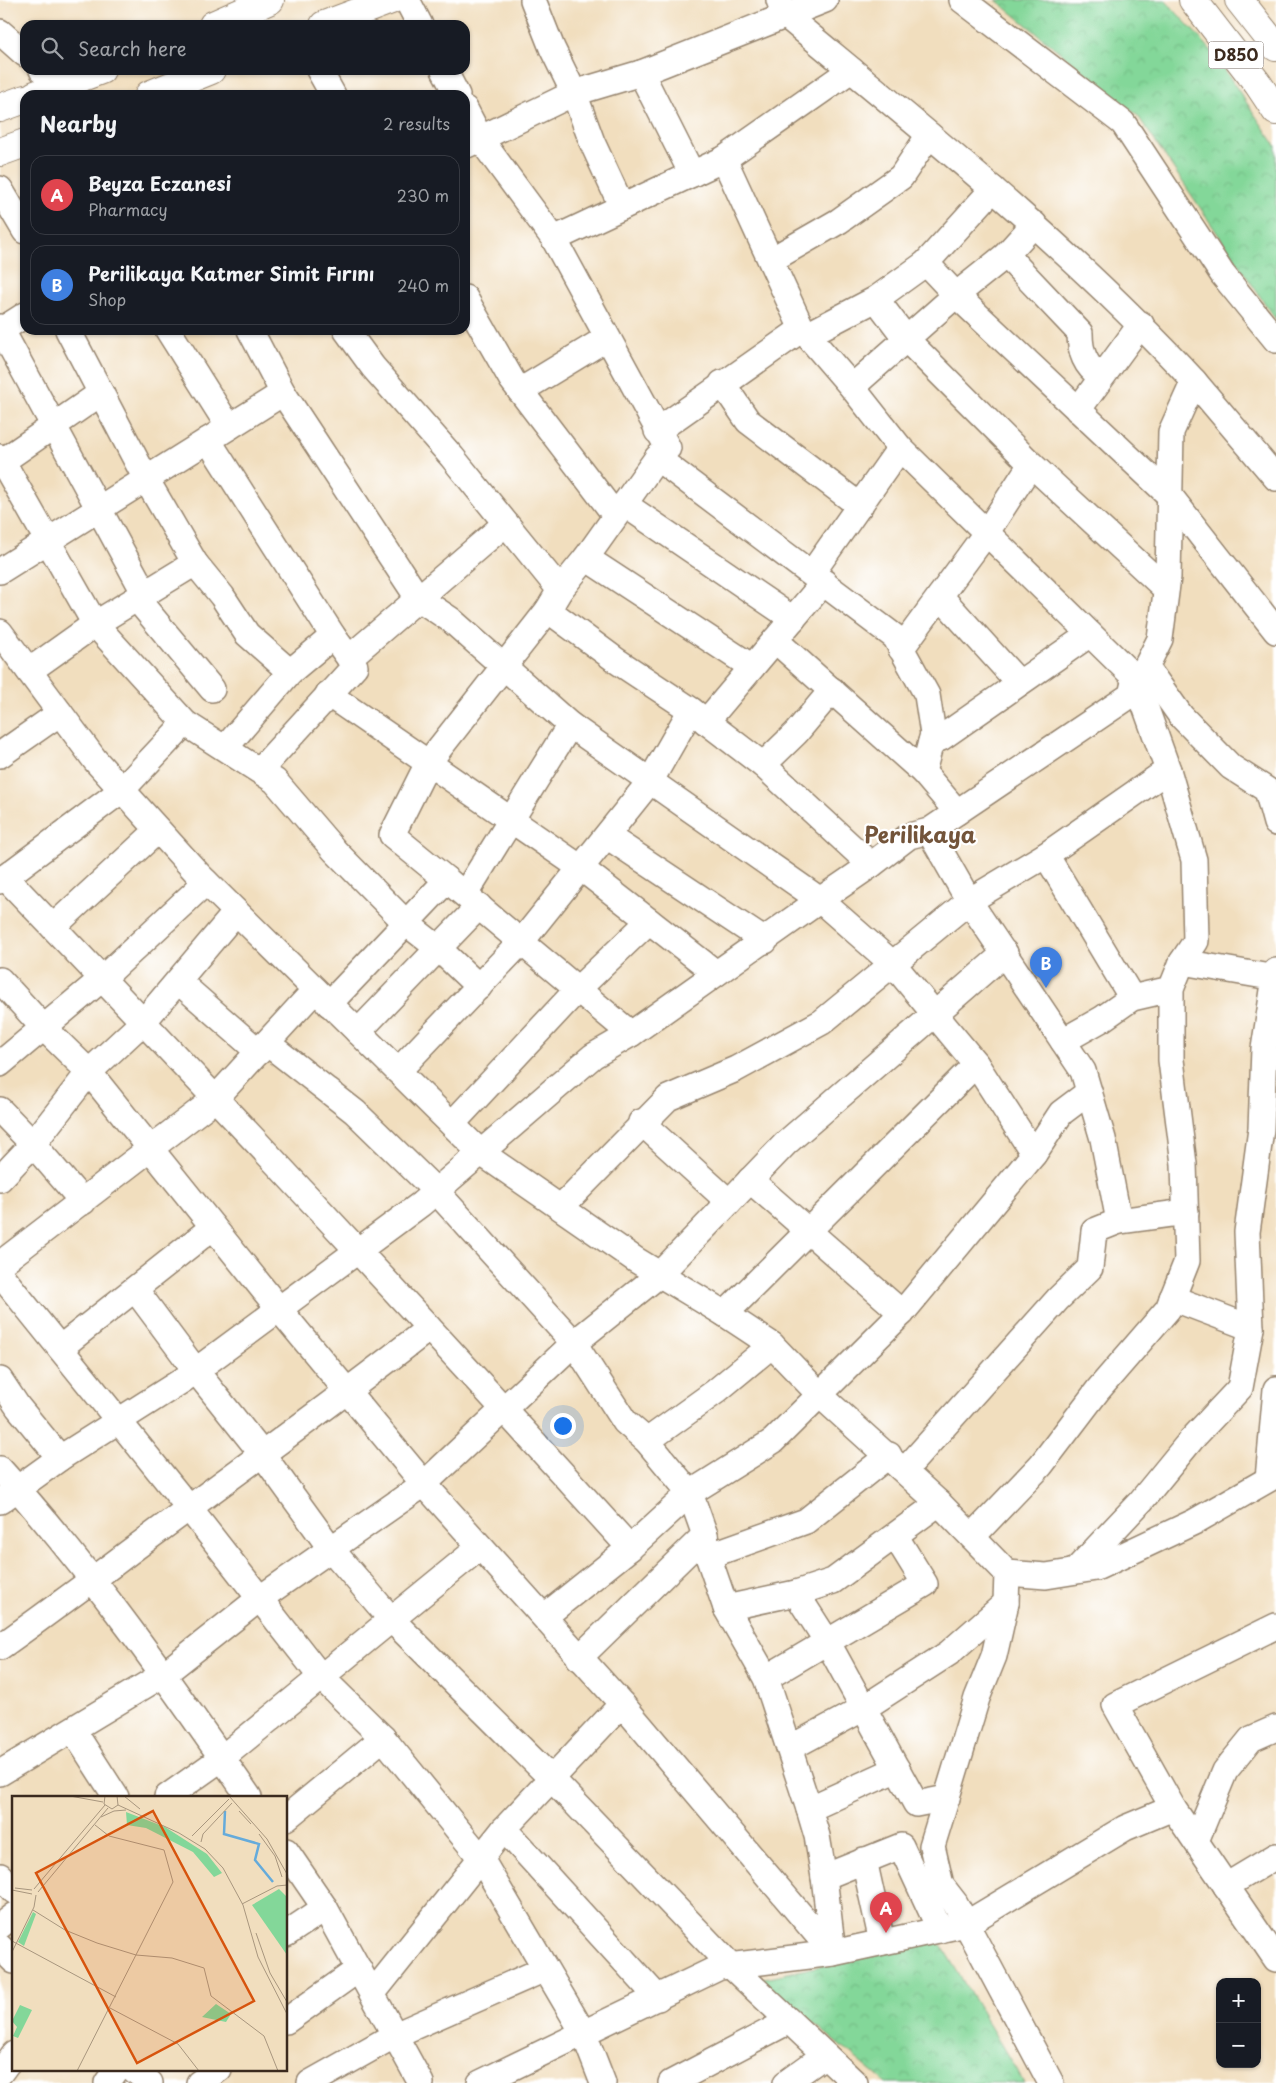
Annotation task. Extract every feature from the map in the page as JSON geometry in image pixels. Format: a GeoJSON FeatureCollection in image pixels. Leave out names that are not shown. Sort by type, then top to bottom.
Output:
{"type":"FeatureCollection","features":[{"type":"Feature","properties":{"kind":"main road"},"geometry":{"type":"LineString","coordinates":[[224,20],[270,0]]}},
{"type":"Feature","properties":{"kind":"main road"},"geometry":{"type":"LineString","coordinates":[[337,20],[390,0]]}},
{"type":"Feature","properties":{"kind":"main road","name":"D850"},"geometry":{"type":"LineString","coordinates":[[1193,0],[1258,84],[1276,111]]}},
{"type":"Feature","properties":{"kind":"main road","name":"D850"},"geometry":{"type":"LineString","coordinates":[[1239,0],[1276,47]]}},
{"type":"Feature","properties":{"kind":"main road"},"geometry":{"type":"LineString","coordinates":[[46,84],[81,75]]}},
{"type":"Feature","properties":{"kind":"main road"},"geometry":{"type":"LineString","coordinates":[[161,90],[199,75]]}},
{"type":"Feature","properties":{"kind":"main road"},"geometry":{"type":"LineString","coordinates":[[0,108],[20,101]]}},
{"type":"Feature","properties":{"kind":"main road"},"geometry":{"type":"LineString","coordinates":[[0,152],[20,145]]}},
{"type":"Feature","properties":{"kind":"street"},"geometry":{"type":"LineString","coordinates":[[407,0],[417,20]]}},
{"type":"Feature","properties":{"kind":"street"},"geometry":{"type":"LineString","coordinates":[[533,0],[552,48],[574,93],[592,142],[622,207]]}},
{"type":"Feature","properties":{"kind":"street"},"geometry":{"type":"LineString","coordinates":[[473,143],[574,93],[641,73],[782,7],[826,0]]}},
{"type":"Feature","properties":{"kind":"street"},"geometry":{"type":"LineString","coordinates":[[962,0],[1123,123],[1222,275],[1276,340]]}},
{"type":"Feature","properties":{"kind":"street"},"geometry":{"type":"LineString","coordinates":[[782,7],[851,70],[1034,224],[1141,324],[1194,381],[1276,478]]}},
{"type":"Feature","properties":{"kind":"street"},"geometry":{"type":"LineString","coordinates":[[0,32],[20,50]]}},
{"type":"Feature","properties":{"kind":"street"},"geometry":{"type":"LineString","coordinates":[[554,239],[724,159],[851,70]]}},
{"type":"Feature","properties":{"kind":"street"},"geometry":{"type":"LineString","coordinates":[[641,73],[692,174]]}},
{"type":"Feature","properties":{"kind":"street"},"geometry":{"type":"LineString","coordinates":[[322,75],[330,90]]}},
{"type":"Feature","properties":{"kind":"street"},"geometry":{"type":"LineString","coordinates":[[447,75],[455,90]]}},
{"type":"Feature","properties":{"kind":"street"},"geometry":{"type":"LineString","coordinates":[[470,130],[473,143],[554,239],[657,431],[668,448],[657,458],[586,558],[428,764],[392,835],[632,1034]]}},
{"type":"Feature","properties":{"kind":"street"},"geometry":{"type":"LineString","coordinates":[[771,260],[839,221],[901,177],[929,134]]}},
{"type":"Feature","properties":{"kind":"street"},"geometry":{"type":"LineString","coordinates":[[724,159],[804,332],[852,387],[900,448],[988,532],[1090,634],[1140,672],[1231,767],[1267,790],[1276,823]]}},
{"type":"Feature","properties":{"kind":"street"},"geometry":{"type":"LineString","coordinates":[[657,431],[722,384],[804,332],[876,299],[926,263],[993,188]]}},
{"type":"Feature","properties":{"kind":"street"},"geometry":{"type":"LineString","coordinates":[[0,190],[20,223]]}},
{"type":"Feature","properties":{"kind":"street"},"geometry":{"type":"LineString","coordinates":[[852,387],[956,295],[1006,255],[1034,224]]}},
{"type":"Feature","properties":{"kind":"street"},"geometry":{"type":"LineString","coordinates":[[1006,255],[1080,333],[1080,347],[1086,362],[1101,377]]}},
{"type":"Feature","properties":{"kind":"street"},"geometry":{"type":"LineString","coordinates":[[926,263],[956,295],[1170,496],[1276,631]]}},
{"type":"Feature","properties":{"kind":"street"},"geometry":{"type":"LineString","coordinates":[[876,299],[907,340],[1031,464],[1166,589]]}},
{"type":"Feature","properties":{"kind":"street"},"geometry":{"type":"LineString","coordinates":[[470,306],[520,391],[620,510],[793,619]]}},
{"type":"Feature","properties":{"kind":"street"},"geometry":{"type":"LineString","coordinates":[[20,318],[1,329],[98,509],[141,596],[212,689]]}},
{"type":"Feature","properties":{"kind":"street"},"geometry":{"type":"LineString","coordinates":[[1078,410],[1141,324]]}},
{"type":"Feature","properties":{"kind":"street"},"geometry":{"type":"LineString","coordinates":[[71,335],[146,479],[195,563],[222,596],[247,634],[290,672]]}},
{"type":"Feature","properties":{"kind":"street"},"geometry":{"type":"LineString","coordinates":[[171,335],[229,427]]}},
{"type":"Feature","properties":{"kind":"street"},"geometry":{"type":"LineString","coordinates":[[253,335],[283,393],[418,598],[451,620],[570,725],[820,900],[894,965],[976,1064],[1034,1154]]}},
{"type":"Feature","properties":{"kind":"street"},"geometry":{"type":"LineString","coordinates":[[350,335],[374,367],[452,457],[505,524],[554,600],[617,661],[699,716],[763,765],[871,866]]}},
{"type":"Feature","properties":{"kind":"street"},"geometry":{"type":"LineString","coordinates":[[520,391],[608,338]]}},
{"type":"Feature","properties":{"kind":"street"},"geometry":{"type":"LineString","coordinates":[[9,1495],[60,1458],[196,1371],[357,1251],[436,1191],[593,1056],[632,1034],[716,973],[765,941],[820,900],[871,866],[909,836],[929,831],[1130,695],[1140,672],[1160,639],[1166,589],[1171,432],[1194,381]]}},
{"type":"Feature","properties":{"kind":"street"},"geometry":{"type":"LineString","coordinates":[[722,384],[748,421],[860,506]]}},
{"type":"Feature","properties":{"kind":"street"},"geometry":{"type":"LineString","coordinates":[[101,393],[54,427],[1,460],[94,624],[185,723],[226,747],[275,781],[336,851],[406,923],[438,948],[479,987]]}},
{"type":"Feature","properties":{"kind":"street"},"geometry":{"type":"LineString","coordinates":[[0,572],[283,393]]}},
{"type":"Feature","properties":{"kind":"street"},"geometry":{"type":"LineString","coordinates":[[208,440],[354,666],[260,770]]}},
{"type":"Feature","properties":{"kind":"street"},"geometry":{"type":"LineString","coordinates":[[398,1071],[522,941],[607,836],[699,716],[752,667],[793,619],[860,506],[900,448]]}},
{"type":"Feature","properties":{"kind":"street"},"geometry":{"type":"LineString","coordinates":[[657,458],[895,637],[927,696],[933,734],[923,772]]}},
{"type":"Feature","properties":{"kind":"street"},"geometry":{"type":"LineString","coordinates":[[901,649],[988,532],[1031,464]]}},
{"type":"Feature","properties":{"kind":"street"},"geometry":{"type":"LineString","coordinates":[[349,658],[505,524]]}},
{"type":"Feature","properties":{"kind":"street"},"geometry":{"type":"LineString","coordinates":[[586,558],[752,667]]}},
{"type":"Feature","properties":{"kind":"street"},"geometry":{"type":"LineString","coordinates":[[29,671],[94,624],[195,563]]}},
{"type":"Feature","properties":{"kind":"street"},"geometry":{"type":"LineString","coordinates":[[940,596],[1019,683]]}},
{"type":"Feature","properties":{"kind":"street"},"geometry":{"type":"LineString","coordinates":[[0,632],[95,760],[158,830],[206,882],[480,1152],[659,1274],[772,1345],[821,1396],[940,1503],[1007,1573],[1046,1576],[1096,1568],[1194,1522],[1272,1477],[1276,1389]]}},
{"type":"Feature","properties":{"kind":"street"},"geometry":{"type":"LineString","coordinates":[[931,742],[941,738],[1090,634]]}},
{"type":"Feature","properties":{"kind":"street"},"geometry":{"type":"LineString","coordinates":[[226,747],[290,672],[333,636]]}},
{"type":"Feature","properties":{"kind":"street"},"geometry":{"type":"LineString","coordinates":[[775,640],[923,772],[957,812]]}},
{"type":"Feature","properties":{"kind":"street"},"geometry":{"type":"LineString","coordinates":[[972,1537],[1041,1465],[1098,1390],[1168,1309],[1187,1261],[1184,1164],[1171,1060],[1171,989],[1182,962],[1196,941],[1194,860],[1140,672]]}},
{"type":"Feature","properties":{"kind":"street"},"geometry":{"type":"LineString","coordinates":[[763,765],[796,734],[832,690]]}},
{"type":"Feature","properties":{"kind":"street"},"geometry":{"type":"LineString","coordinates":[[328,694],[581,868],[716,973]]}},
{"type":"Feature","properties":{"kind":"street"},"geometry":{"type":"LineString","coordinates":[[0,755],[60,713]]}},
{"type":"Feature","properties":{"kind":"street"},"geometry":{"type":"LineString","coordinates":[[185,723],[122,790],[3,879],[53,927],[144,1021],[506,1410],[630,1548]]}},
{"type":"Feature","properties":{"kind":"street"},"geometry":{"type":"LineString","coordinates":[[358,1032],[438,948],[463,893],[511,821],[570,725]]}},
{"type":"Feature","properties":{"kind":"street"},"geometry":{"type":"LineString","coordinates":[[561,1207],[642,1122],[668,1098],[736,1069],[822,1022],[894,965],[969,901],[1046,855],[1168,770]]}},
{"type":"Feature","properties":{"kind":"street"},"geometry":{"type":"LineString","coordinates":[[53,927],[158,830]]}},
{"type":"Feature","properties":{"kind":"street"},"geometry":{"type":"LineString","coordinates":[[929,831],[969,901],[1083,1071],[1103,1140],[1119,1221]]}},
{"type":"Feature","properties":{"kind":"street"},"geometry":{"type":"LineString","coordinates":[[607,836],[765,941]]}},
{"type":"Feature","properties":{"kind":"street"},"geometry":{"type":"LineString","coordinates":[[1046,855],[1132,998]]}},
{"type":"Feature","properties":{"kind":"street"},"geometry":{"type":"LineString","coordinates":[[0,1064],[102,978],[206,882]]}},
{"type":"Feature","properties":{"kind":"street"},"geometry":{"type":"LineString","coordinates":[[0,1264],[215,1099],[263,1047],[406,923],[463,893]]}},
{"type":"Feature","properties":{"kind":"street"},"geometry":{"type":"LineString","coordinates":[[0,1179],[33,1144],[89,1072],[144,1021],[236,912]]}},
{"type":"Feature","properties":{"kind":"street"},"geometry":{"type":"LineString","coordinates":[[452,1124],[578,989],[649,921]]}},
{"type":"Feature","properties":{"kind":"street"},"geometry":{"type":"LineString","coordinates":[[0,1774],[164,1674],[259,1599],[424,1484],[506,1410],[574,1343],[659,1274],[786,1143],[1005,953]]}},
{"type":"Feature","properties":{"kind":"street"},"geometry":{"type":"LineString","coordinates":[[1075,1571],[1141,1501],[1191,1440],[1240,1388],[1251,1328],[1247,1232],[1262,1129],[1264,1049],[1276,975],[1182,962]]}},
{"type":"Feature","properties":{"kind":"street"},"geometry":{"type":"LineString","coordinates":[[0,980],[43,1027],[89,1072],[278,1309],[424,1484],[545,1616],[579,1658],[622,1704],[833,1953]]}},
{"type":"Feature","properties":{"kind":"street"},"geometry":{"type":"LineString","coordinates":[[178,981],[263,1047],[355,1112],[436,1191],[574,1343],[625,1422],[647,1441],[690,1493],[726,1608],[766,1678],[810,1809],[824,1877],[833,1953]]}},
{"type":"Feature","properties":{"kind":"street"},"geometry":{"type":"LineString","coordinates":[[1063,1040],[1102,1019],[1132,998],[1171,989]]}},
{"type":"Feature","properties":{"kind":"street"},"geometry":{"type":"LineString","coordinates":[[725,1314],[976,1064]]}},
{"type":"Feature","properties":{"kind":"street"},"geometry":{"type":"LineString","coordinates":[[545,1616],[630,1548],[690,1493],[773,1442],[821,1396],[902,1313],[1034,1154],[1061,1114],[1089,1092]]}},
{"type":"Feature","properties":{"kind":"street"},"geometry":{"type":"LineString","coordinates":[[0,1110],[33,1144],[83,1202]]}},
{"type":"Feature","properties":{"kind":"street"},"geometry":{"type":"LineString","coordinates":[[642,1122],[729,1202]]}},
{"type":"Feature","properties":{"kind":"street"},"geometry":{"type":"LineString","coordinates":[[750,1180],[902,1313]]}},
{"type":"Feature","properties":{"kind":"street"},"geometry":{"type":"LineString","coordinates":[[579,1658],[707,1545],[806,1521],[897,1463],[1090,1268],[1094,1231],[1119,1221],[1186,1212]]}},
{"type":"Feature","properties":{"kind":"street"},"geometry":{"type":"LineString","coordinates":[[60,1348],[213,1226]]}},
{"type":"Feature","properties":{"kind":"street"},"geometry":{"type":"LineString","coordinates":[[0,1274],[189,1508],[321,1677],[383,1738],[480,1857],[584,2034],[603,2083]]}},
{"type":"Feature","properties":{"kind":"street"},"geometry":{"type":"LineString","coordinates":[[134,1289],[263,1455],[331,1549],[391,1619],[552,1779],[732,1967],[855,2083]]}},
{"type":"Feature","properties":{"kind":"street"},"geometry":{"type":"LineString","coordinates":[[1172,1298],[1251,1328]]}},
{"type":"Feature","properties":{"kind":"street"},"geometry":{"type":"LineString","coordinates":[[0,1647],[93,1582],[189,1508],[348,1392],[429,1328]]}},
{"type":"Feature","properties":{"kind":"street"},"geometry":{"type":"LineString","coordinates":[[647,1441],[715,1392],[772,1345]]}},
{"type":"Feature","properties":{"kind":"street"},"geometry":{"type":"LineString","coordinates":[[0,1380],[9,1413],[60,1458]]}},
{"type":"Feature","properties":{"kind":"street"},"geometry":{"type":"LineString","coordinates":[[0,1469],[9,1495],[93,1582],[164,1674],[248,1796]]}},
{"type":"Feature","properties":{"kind":"street"},"geometry":{"type":"LineString","coordinates":[[726,1608],[796,1593],[834,1581],[940,1503]]}},
{"type":"Feature","properties":{"kind":"street"},"geometry":{"type":"LineString","coordinates":[[766,1678],[925,1584],[896,1537]]}},
{"type":"Feature","properties":{"kind":"street"},"geometry":{"type":"LineString","coordinates":[[168,1796],[222,1758],[480,1547]]}},
{"type":"Feature","properties":{"kind":"street"},"geometry":{"type":"LineString","coordinates":[[1007,1573],[1006,1603],[994,1656],[977,1698],[932,1846],[941,1885],[955,1903],[1051,2083]]}},
{"type":"Feature","properties":{"kind":"street"},"geometry":{"type":"LineString","coordinates":[[796,1593],[828,1643],[916,1804],[924,1835],[902,1846],[824,1877]]}},
{"type":"Feature","properties":{"kind":"street"},"geometry":{"type":"LineString","coordinates":[[790,1748],[864,1708],[949,1653],[1006,1603]]}},
{"type":"Feature","properties":{"kind":"street"},"geometry":{"type":"LineString","coordinates":[[1276,1626],[1115,1705],[1173,1808],[1276,1958]]}},
{"type":"Feature","properties":{"kind":"street"},"geometry":{"type":"LineString","coordinates":[[373,1993],[504,1829],[622,1704]]}},
{"type":"Feature","properties":{"kind":"street"},"geometry":{"type":"LineString","coordinates":[[1196,1841],[1225,1771],[1252,1739],[1276,1728]]}},
{"type":"Feature","properties":{"kind":"street"},"geometry":{"type":"LineString","coordinates":[[72,1730],[115,1796]]}},
{"type":"Feature","properties":{"kind":"street"},"geometry":{"type":"LineString","coordinates":[[288,1816],[383,1738]]}},
{"type":"Feature","properties":{"kind":"street"},"geometry":{"type":"LineString","coordinates":[[810,1809],[897,1769]]}},
{"type":"Feature","properties":{"kind":"street"},"geometry":{"type":"LineString","coordinates":[[916,1804],[947,1798]]}},
{"type":"Feature","properties":{"kind":"street"},"geometry":{"type":"LineString","coordinates":[[480,2083],[720,1968],[833,1953],[966,1924],[1126,1828],[1173,1808]]}},
{"type":"Feature","properties":{"kind":"street"},"geometry":{"type":"LineString","coordinates":[[504,1829],[658,1998]]}},
{"type":"Feature","properties":{"kind":"street"},"geometry":{"type":"LineString","coordinates":[[902,1846],[940,1930]]}},
{"type":"Feature","properties":{"kind":"street"},"geometry":{"type":"LineString","coordinates":[[288,1853],[325,1908],[421,2083]]}},
{"type":"Feature","properties":{"kind":"street"},"geometry":{"type":"LineString","coordinates":[[1226,1886],[1276,1856]]}},
{"type":"Feature","properties":{"kind":"street"},"geometry":{"type":"LineString","coordinates":[[864,1860],[882,1942]]}},
{"type":"Feature","properties":{"kind":"street"},"geometry":{"type":"LineString","coordinates":[[0,1876],[12,1889]]}},
{"type":"Feature","properties":{"kind":"street"},"geometry":{"type":"LineString","coordinates":[[288,1933],[325,1908]]}},
{"type":"Feature","properties":{"kind":"street"},"geometry":{"type":"LineString","coordinates":[[0,1926],[12,1917]]}},
{"type":"Feature","properties":{"kind":"street"},"geometry":{"type":"LineString","coordinates":[[0,1948],[12,1959]]}},
{"type":"Feature","properties":{"kind":"street"},"geometry":{"type":"LineString","coordinates":[[288,2020],[360,1969]]}},
{"type":"Feature","properties":{"kind":"street"},"geometry":{"type":"LineString","coordinates":[[310,2083],[395,2034],[545,1969]]}},
{"type":"Feature","properties":{"kind":"street"},"geometry":{"type":"LineString","coordinates":[[671,2083],[789,2021]]}},
{"type":"Feature","properties":{"kind":"street"},"geometry":{"type":"LineString","coordinates":[[786,2083],[825,2055]]}},
{"type":"Feature","properties":{"kind":"street"},"geometry":{"type":"LineString","coordinates":[[0,2073],[12,2057]]}},
{"type":"Feature","properties":{"kind":"street"},"geometry":{"type":"LineString","coordinates":[[107,2083],[116,2070]]}},
{"type":"Feature","properties":{"kind":"street"},"geometry":{"type":"LineString","coordinates":[[134,2070],[150,2083]]}},
{"type":"Feature","properties":{"kind":"street"},"geometry":{"type":"LineString","coordinates":[[200,2083],[218,2070]]}},
{"type":"Feature","properties":{"kind":"green space"},"geometry":{"type":"Polygon","coordinates":[[[996,0],[1165,0],[1211,50],[1276,146],[1276,320],[1138,116],[996,0]]]}},
{"type":"Feature","properties":{"kind":"green space"},"geometry":{"type":"Polygon","coordinates":[[[939,1941],[1024,2083],[886,2083],[760,1979],[939,1941]]]}},
{"type":"Feature","properties":{"kind":"place","name":"Perilikaya Katmer Simit Fırını"},"geometry":{"type":"Point","coordinates":[1046,988]}},
{"type":"Feature","properties":{"kind":"place","name":"Beyza Eczanesi"},"geometry":{"type":"Point","coordinates":[886,1933]}},
{"type":"Feature","properties":{"kind":"district","name":"Perilikaya"},"geometry":{"type":"Point","coordinates":[920,835]}}]}
